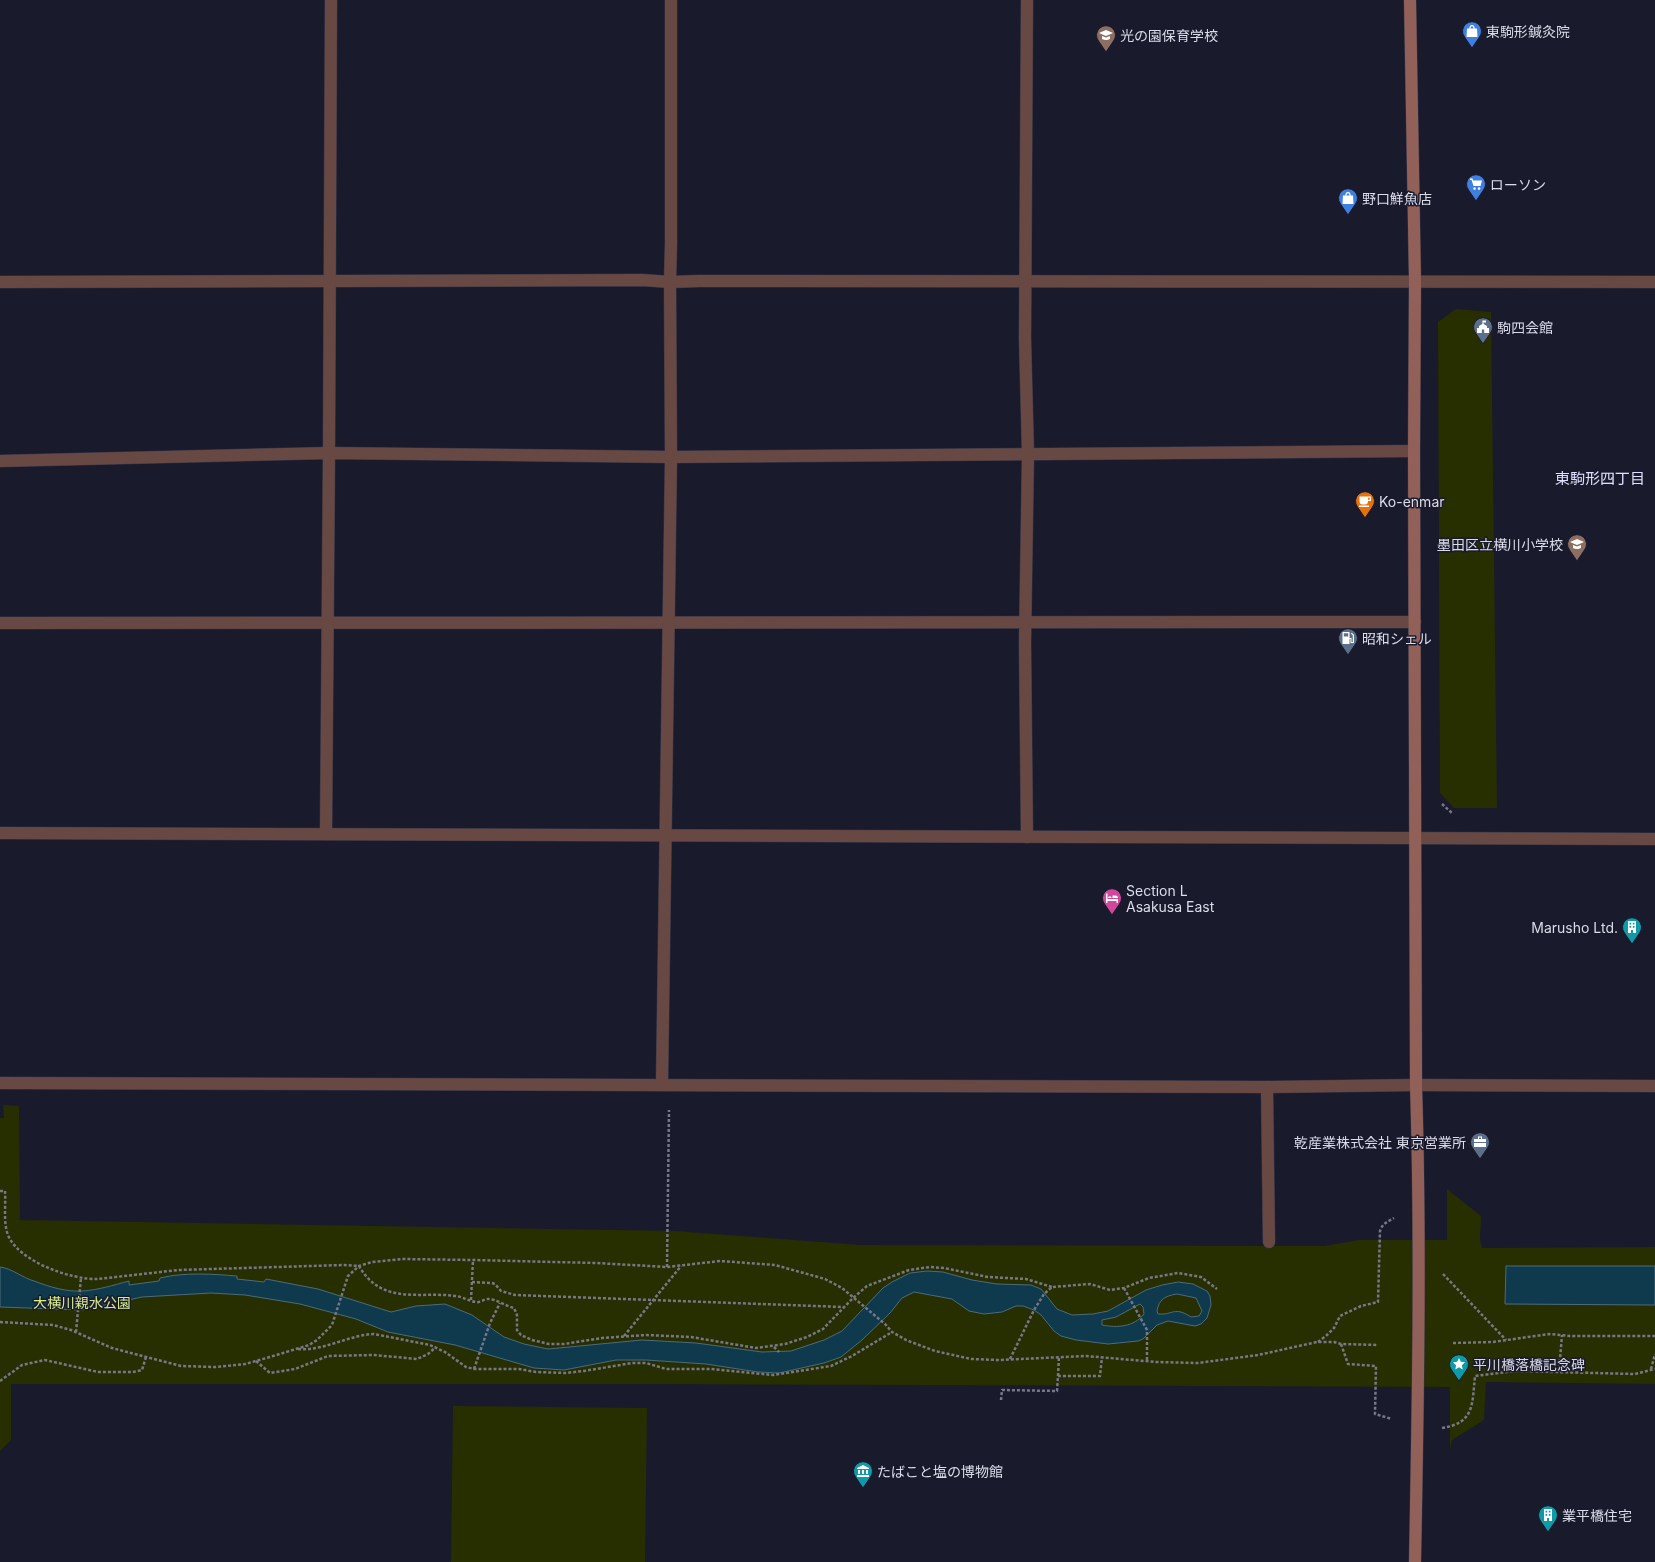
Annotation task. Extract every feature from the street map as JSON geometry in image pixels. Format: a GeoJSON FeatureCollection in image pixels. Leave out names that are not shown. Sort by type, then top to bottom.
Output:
{"type":"FeatureCollection","features":[{"type":"Feature","properties":{"kind":"street"},"geometry":{"type":"LineString","coordinates":[[326,834],[331,0]]}},
{"type":"Feature","properties":{"kind":"street"},"geometry":{"type":"LineString","coordinates":[[667,0],[674,0]]}},
{"type":"Feature","properties":{"kind":"street"},"geometry":{"type":"LineString","coordinates":[[665,1084],[665,836],[671,457],[671,0]]}},
{"type":"Feature","properties":{"kind":"street"},"geometry":{"type":"LineString","coordinates":[[1027,0],[1025,338],[1028,454],[1025,622],[1027,837]]}},
{"type":"Feature","properties":{"kind":"street"},"geometry":{"type":"LineString","coordinates":[[1410,0],[1415,281],[1414,451],[1416,1085],[1418,1135],[1418,1372],[1415,1562]]}},
{"type":"Feature","properties":{"kind":"street"},"geometry":{"type":"LineString","coordinates":[[0,282],[642,280],[670,282],[1655,282]]}},
{"type":"Feature","properties":{"kind":"street"},"geometry":{"type":"LineString","coordinates":[[0,461],[329,453],[671,457],[1414,451]]}},
{"type":"Feature","properties":{"kind":"street"},"geometry":{"type":"LineString","coordinates":[[0,624],[1415,622]]}},
{"type":"Feature","properties":{"kind":"street"},"geometry":{"type":"LineString","coordinates":[[0,833],[1655,839]]}},
{"type":"Feature","properties":{"kind":"street"},"geometry":{"type":"LineString","coordinates":[[0,1083],[1267,1087],[1416,1085],[1655,1086]]}},
{"type":"Feature","properties":{"kind":"street"},"geometry":{"type":"LineString","coordinates":[[1267,1087],[1269,1242]]}},
{"type":"Feature","properties":{"kind":"path"},"geometry":{"type":"LineString","coordinates":[[665,1084],[667,1267]]}},
{"type":"Feature","properties":{"kind":"path"},"geometry":{"type":"LineString","coordinates":[[0,1191],[5,1192],[7,1231],[14,1244],[25,1254],[48,1268],[81,1278],[98,1279],[178,1270],[344,1265],[359,1266],[372,1262],[390,1260],[474,1260],[596,1263],[667,1267],[720,1261],[775,1265],[825,1279],[842,1288],[885,1324],[892,1332],[906,1340],[971,1359],[1010,1360],[1059,1356],[1086,1356],[1177,1363],[1210,1362],[1258,1355],[1317,1342],[1378,1345]]}},
{"type":"Feature","properties":{"kind":"path"},"geometry":{"type":"LineString","coordinates":[[1317,1342],[1334,1328],[1340,1316],[1361,1306],[1378,1302],[1380,1231],[1385,1223],[1394,1218]]}},
{"type":"Feature","properties":{"kind":"path"},"geometry":{"type":"LineString","coordinates":[[471,1300],[474,1260]]}},
{"type":"Feature","properties":{"kind":"path"},"geometry":{"type":"LineString","coordinates":[[0,1322],[42,1323],[76,1332],[112,1348],[146,1358],[181,1366],[215,1368],[256,1360],[309,1345],[323,1335],[332,1325],[348,1276],[359,1266]]}},
{"type":"Feature","properties":{"kind":"path"},"geometry":{"type":"LineString","coordinates":[[359,1266],[365,1276],[374,1284],[395,1293],[418,1296],[456,1296],[477,1303],[489,1299],[500,1303],[516,1310],[517,1330],[525,1337],[549,1344],[564,1344],[602,1338],[642,1335],[691,1337],[756,1348],[774,1346],[807,1337],[823,1329],[853,1298],[867,1286],[909,1270],[925,1268],[944,1268],[988,1277],[1026,1279],[1052,1287],[1090,1284],[1110,1290],[1124,1288],[1149,1278],[1178,1274],[1201,1277],[1217,1289]]}},
{"type":"Feature","properties":{"kind":"path"},"geometry":{"type":"LineString","coordinates":[[624,1336],[682,1266]]}},
{"type":"Feature","properties":{"kind":"path"},"geometry":{"type":"LineString","coordinates":[[1441,1272],[1506,1340]]}},
{"type":"Feature","properties":{"kind":"path"},"geometry":{"type":"LineString","coordinates":[[76,1332],[79,1314],[81,1278]]}},
{"type":"Feature","properties":{"kind":"path"},"geometry":{"type":"LineString","coordinates":[[472,1282],[492,1283],[495,1284],[501,1291],[514,1295],[844,1307]]}},
{"type":"Feature","properties":{"kind":"path"},"geometry":{"type":"LineString","coordinates":[[1010,1360],[1034,1310],[1044,1294],[1052,1287]]}},
{"type":"Feature","properties":{"kind":"path"},"geometry":{"type":"LineString","coordinates":[[1124,1288],[1147,1330],[1147,1361]]}},
{"type":"Feature","properties":{"kind":"path"},"geometry":{"type":"LineString","coordinates":[[474,1369],[478,1353],[500,1303]]}},
{"type":"Feature","properties":{"kind":"path"},"geometry":{"type":"LineString","coordinates":[[297,1349],[321,1347],[374,1334],[436,1347],[466,1367],[474,1369],[504,1368],[542,1373],[565,1373],[633,1362],[666,1369],[711,1369],[766,1375],[824,1368],[841,1362],[892,1332]]}},
{"type":"Feature","properties":{"kind":"path"},"geometry":{"type":"LineString","coordinates":[[1453,1343],[1506,1340],[1549,1334],[1655,1336]]}},
{"type":"Feature","properties":{"kind":"path"},"geometry":{"type":"LineString","coordinates":[[640,1341],[642,1335]]}},
{"type":"Feature","properties":{"kind":"path"},"geometry":{"type":"LineString","coordinates":[[1559,1372],[1562,1335]]}},
{"type":"Feature","properties":{"kind":"path"},"geometry":{"type":"LineString","coordinates":[[1341,1344],[1348,1364],[1376,1366],[1375,1414],[1392,1419]]}},
{"type":"Feature","properties":{"kind":"path"},"geometry":{"type":"LineString","coordinates":[[774,1346],[779,1352]]}},
{"type":"Feature","properties":{"kind":"path"},"geometry":{"type":"LineString","coordinates":[[256,1360],[270,1373],[276,1373],[295,1369],[328,1356],[374,1355],[417,1359],[428,1354],[436,1347]]}},
{"type":"Feature","properties":{"kind":"path"},"geometry":{"type":"LineString","coordinates":[[1651,1369],[1655,1354]]}},
{"type":"Feature","properties":{"kind":"path"},"geometry":{"type":"LineString","coordinates":[[1001,1400],[1002,1390],[1057,1391],[1059,1356]]}},
{"type":"Feature","properties":{"kind":"path"},"geometry":{"type":"LineString","coordinates":[[0,1381],[22,1365],[33,1362],[51,1361],[98,1372],[132,1372],[142,1370],[146,1358]]}},
{"type":"Feature","properties":{"kind":"path"},"geometry":{"type":"LineString","coordinates":[[1058,1376],[1100,1376],[1102,1358]]}},
{"type":"Feature","properties":{"kind":"path"},"geometry":{"type":"LineString","coordinates":[[1440,1428],[1461,1423],[1467,1416],[1473,1399],[1475,1376],[1515,1371],[1635,1374],[1655,1369]]}},
{"type":"Feature","properties":{"kind":"green space"},"geometry":{"type":"Polygon","coordinates":[[[1456,309],[1491,312],[1497,808],[1454,808],[1440,793],[1438,322],[1456,309]]]}},
{"type":"Feature","properties":{"kind":"green space","name":"大横川親水公園"},"geometry":{"type":"Polygon","coordinates":[[[3,1105],[19,1106],[20,1220],[676,1231],[860,1245],[1324,1246],[1359,1240],[1447,1240],[1447,1189],[1481,1216],[1480,1240],[1482,1248],[1655,1247],[1655,1384],[1486,1382],[1484,1420],[1452,1440],[1450,1450],[1450,1387],[654,1384],[11,1384],[11,1440],[0,1451],[0,1118],[4,1118],[3,1105]]]}},
{"type":"Feature","properties":{"kind":"green space"},"geometry":{"type":"Polygon","coordinates":[[[453,1406],[647,1408],[645,1562],[451,1562],[453,1406]]]}},
{"type":"Feature","properties":{"kind":"water"},"geometry":{"type":"Polygon","coordinates":[[[1506,1266],[1655,1266],[1655,1305],[1505,1304],[1506,1266]]]}},
{"type":"Feature","properties":{"kind":"water"},"geometry":{"type":"Polygon","coordinates":[[[0,1267],[8,1269],[30,1280],[58,1289],[77,1291],[94,1290],[129,1281],[129,1285],[159,1281],[160,1278],[179,1275],[198,1274],[237,1276],[237,1279],[264,1282],[266,1279],[318,1289],[391,1312],[416,1306],[445,1304],[472,1315],[504,1337],[524,1344],[548,1349],[642,1340],[696,1343],[762,1352],[791,1351],[824,1340],[842,1331],[883,1288],[910,1273],[927,1271],[943,1272],[972,1280],[997,1284],[1031,1285],[1041,1289],[1057,1309],[1072,1315],[1093,1314],[1108,1311],[1146,1290],[1178,1282],[1193,1284],[1207,1291],[1210,1296],[1211,1305],[1207,1318],[1201,1324],[1195,1326],[1168,1321],[1157,1325],[1143,1339],[1138,1341],[1108,1344],[1076,1340],[1061,1336],[1054,1331],[1041,1315],[1034,1310],[1023,1306],[1016,1306],[1002,1312],[984,1314],[969,1311],[952,1299],[914,1292],[902,1298],[890,1313],[862,1340],[841,1357],[824,1363],[779,1373],[758,1372],[706,1364],[646,1360],[616,1360],[564,1370],[534,1368],[455,1345],[388,1332],[356,1319],[300,1304],[245,1295],[211,1293],[142,1297],[82,1310],[0,1307],[0,1267]],[[1177,1294],[1166,1297],[1161,1301],[1157,1311],[1158,1314],[1177,1311],[1191,1317],[1199,1316],[1202,1311],[1196,1298],[1177,1294]],[[1140,1304],[1116,1317],[1102,1320],[1102,1325],[1125,1326],[1135,1322],[1144,1314],[1143,1307],[1140,1304]]]}},
{"type":"Feature","properties":{"kind":"place","name":"東駒形鍼灸院"},"geometry":{"type":"Point","coordinates":[1472,48]}},
{"type":"Feature","properties":{"kind":"place","name":"光の園保育学校"},"geometry":{"type":"Point","coordinates":[1106,52]}},
{"type":"Feature","properties":{"kind":"place","name":"ローソン"},"geometry":{"type":"Point","coordinates":[1476,201]}},
{"type":"Feature","properties":{"kind":"place","name":"野口鮮魚店"},"geometry":{"type":"Point","coordinates":[1348,215]}},
{"type":"Feature","properties":{"kind":"place","name":"駒四会館"},"geometry":{"type":"Point","coordinates":[1483,344]}},
{"type":"Feature","properties":{"kind":"place","name":"Ko-enmar"},"geometry":{"type":"Point","coordinates":[1365,518]}},
{"type":"Feature","properties":{"kind":"place","name":"墨田区立横川小学校"},"geometry":{"type":"Point","coordinates":[1577,561]}},
{"type":"Feature","properties":{"kind":"place","name":"昭和シェル"},"geometry":{"type":"Point","coordinates":[1348,655]}},
{"type":"Feature","properties":{"kind":"place","name":"Section L Asakusa East"},"geometry":{"type":"Point","coordinates":[1112,915]}},
{"type":"Feature","properties":{"kind":"place","name":"Marusho Ltd."},"geometry":{"type":"Point","coordinates":[1632,944]}},
{"type":"Feature","properties":{"kind":"place","name":"乾産業株式会社 東京営業所"},"geometry":{"type":"Point","coordinates":[1480,1159]}},
{"type":"Feature","properties":{"kind":"place","name":"平川橋落橋記念碑"},"geometry":{"type":"Point","coordinates":[1459,1381]}},
{"type":"Feature","properties":{"kind":"place","name":"たばこと塩の博物館"},"geometry":{"type":"Point","coordinates":[863,1488]}},
{"type":"Feature","properties":{"kind":"place","name":"業平橋住宅"},"geometry":{"type":"Point","coordinates":[1548,1532]}},
{"type":"Feature","properties":{"kind":"district","name":"東駒形四丁目"},"geometry":{"type":"Point","coordinates":[1600,478]}}]}
